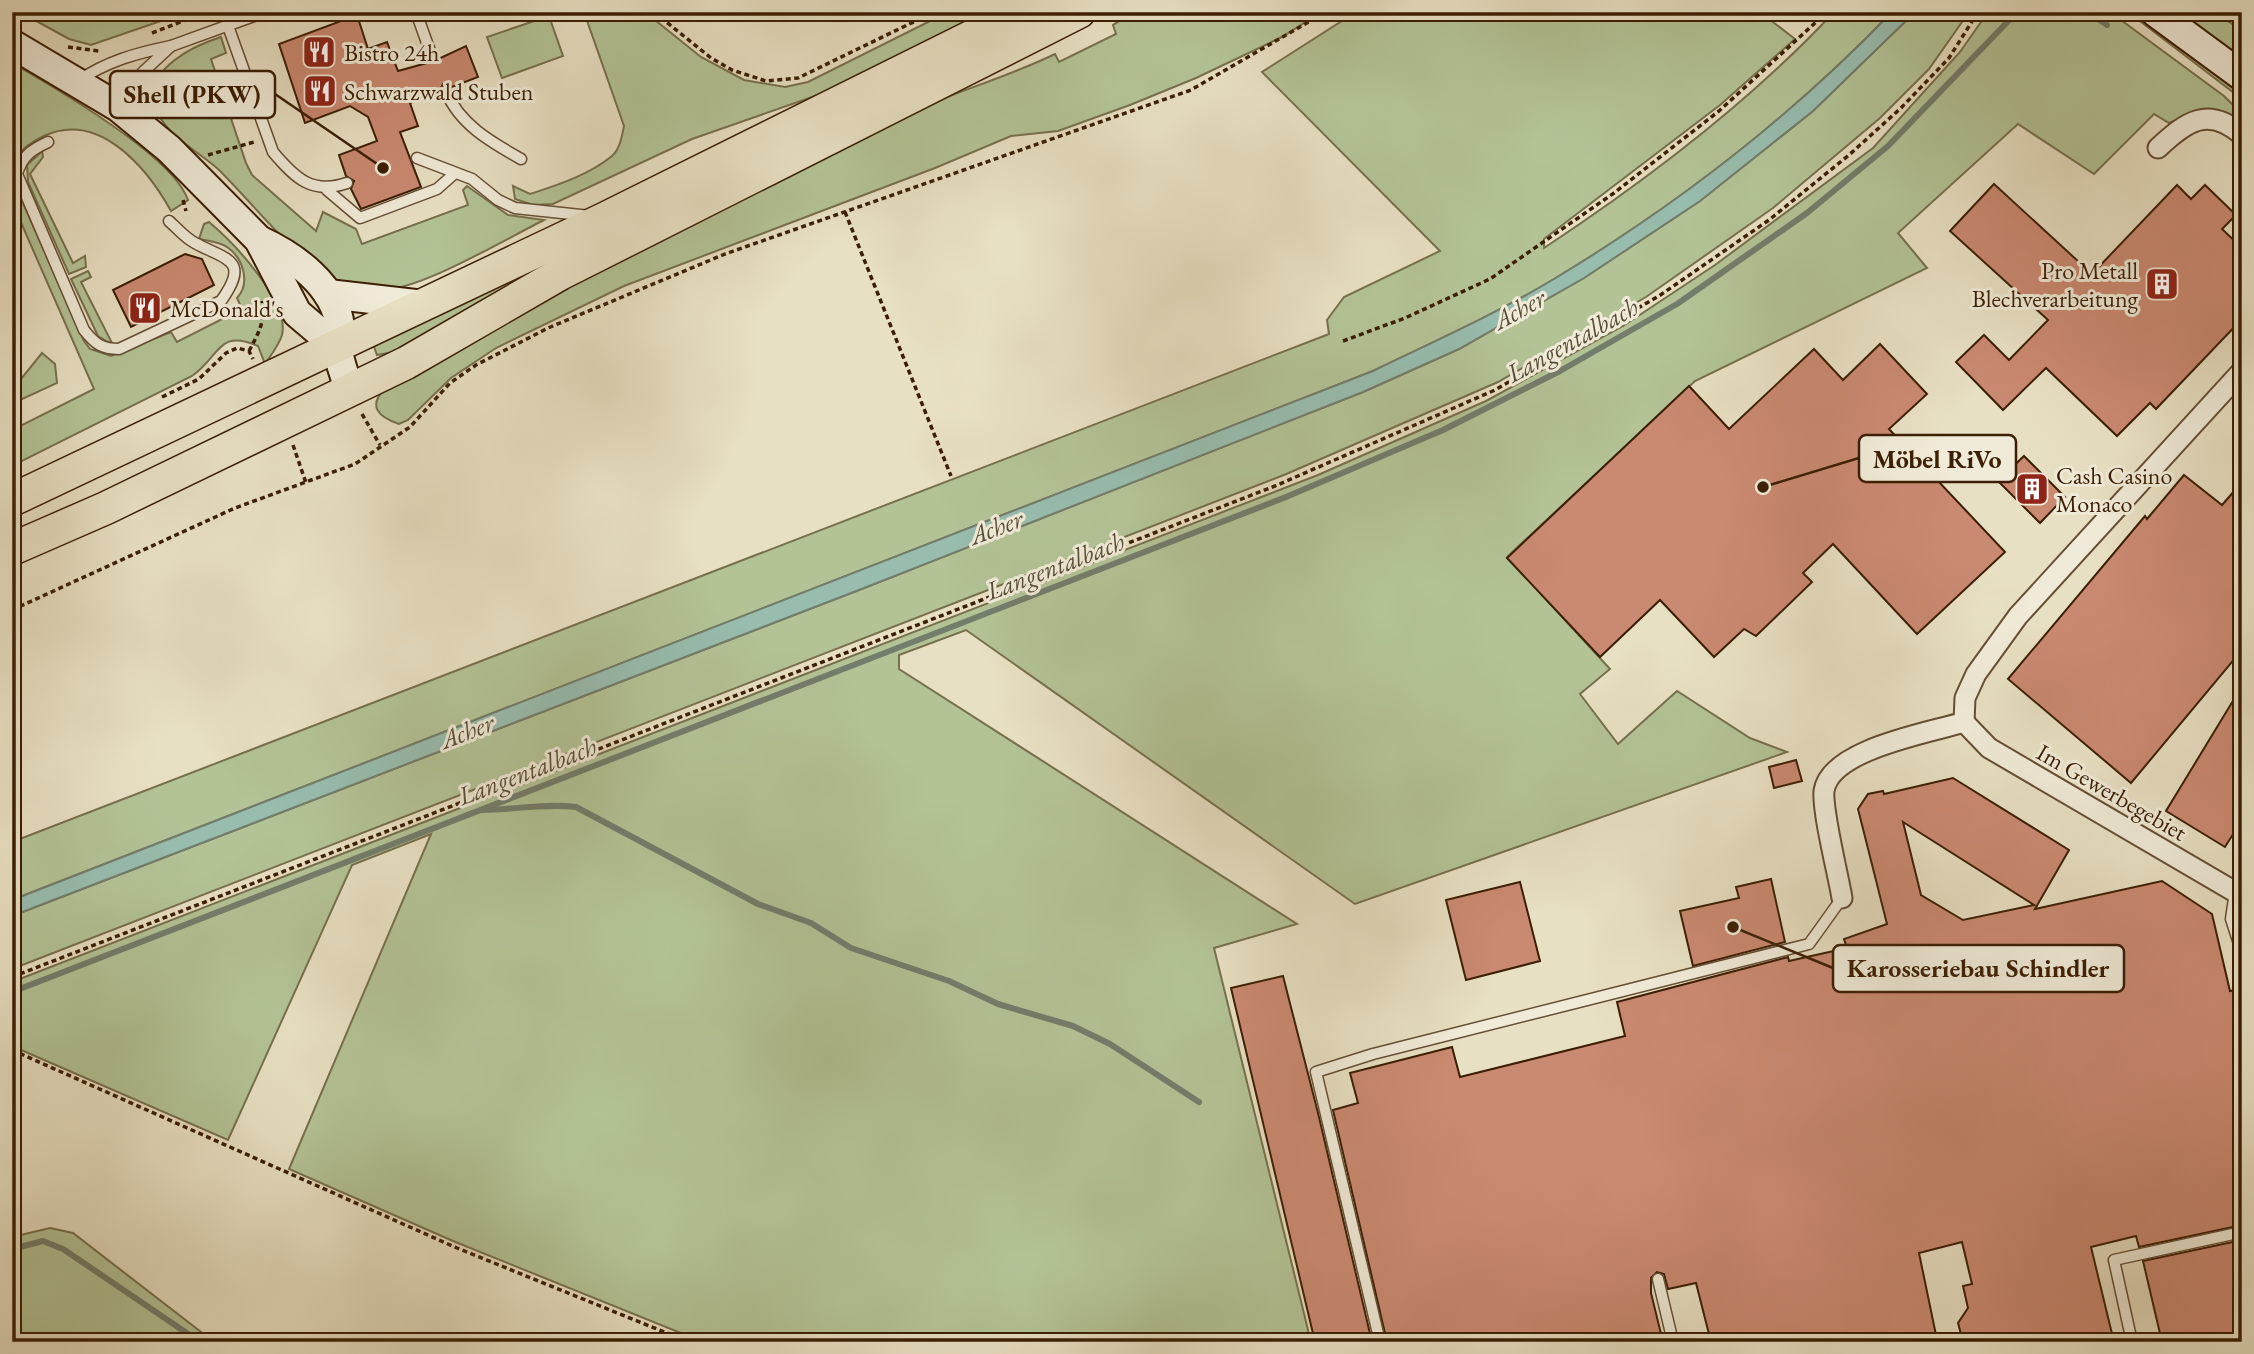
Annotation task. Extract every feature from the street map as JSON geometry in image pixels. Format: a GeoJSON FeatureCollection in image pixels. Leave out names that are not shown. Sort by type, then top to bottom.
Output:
{"type":"FeatureCollection","features":[{"type":"Feature","properties":{"kind":"main road"},"geometry":{"type":"LineString","coordinates":[[12,500],[604,219],[1021,12]]}},
{"type":"Feature","properties":{"kind":"main road"},"geometry":{"type":"LineString","coordinates":[[12,549],[406,363],[618,243],[1079,12]]}},
{"type":"Feature","properties":{"kind":"street"},"geometry":{"type":"LineString","coordinates":[[2155,12],[2242,76]]}},
{"type":"Feature","properties":{"kind":"street"},"geometry":{"type":"LineString","coordinates":[[12,44],[118,107],[169,149],[259,240],[298,313],[337,347]]}},
{"type":"Feature","properties":{"kind":"street"},"geometry":{"type":"LineString","coordinates":[[2158,148],[2182,127],[2204,118],[2222,120],[2242,135]]}},
{"type":"Feature","properties":{"kind":"street"},"geometry":{"type":"LineString","coordinates":[[259,240],[282,250],[317,279],[328,294],[340,327],[337,347],[349,390]]}},
{"type":"Feature","properties":{"kind":"street"},"geometry":{"type":"LineString","coordinates":[[328,294],[424,305]]}},
{"type":"Feature","properties":{"kind":"street"},"geometry":{"type":"LineString","coordinates":[[1842,898],[1824,792],[1836,768],[1855,755],[1964,722],[1965,698],[1976,674],[2018,615],[2242,371]]}},
{"type":"Feature","properties":{"kind":"street","name":"Im Gewerbegebiet"},"geometry":{"type":"LineString","coordinates":[[1964,722],[1989,748],[2238,894]]}},
{"type":"Feature","properties":{"kind":"lane"},"geometry":{"type":"LineString","coordinates":[[78,81],[99,66],[141,52],[171,46],[265,12]]}},
{"type":"Feature","properties":{"kind":"lane"},"geometry":{"type":"LineString","coordinates":[[416,12],[431,54]]}},
{"type":"Feature","properties":{"kind":"lane"},"geometry":{"type":"LineString","coordinates":[[228,26],[272,152],[286,168],[307,183],[327,190],[360,218],[437,189],[454,174]]}},
{"type":"Feature","properties":{"kind":"lane"},"geometry":{"type":"LineString","coordinates":[[118,107],[143,72],[171,46]]}},
{"type":"Feature","properties":{"kind":"lane"},"geometry":{"type":"LineString","coordinates":[[446,91],[451,105],[482,137],[521,159]]}},
{"type":"Feature","properties":{"kind":"lane"},"geometry":{"type":"LineString","coordinates":[[48,142],[25,156],[17,174],[85,330],[93,342],[105,349],[119,349],[221,301],[230,288],[235,273],[232,263],[217,251],[195,244],[169,220]]}},
{"type":"Feature","properties":{"kind":"lane"},"geometry":{"type":"LineString","coordinates":[[417,158],[472,179],[498,200],[515,208],[532,212],[555,210],[604,219]]}},
{"type":"Feature","properties":{"kind":"lane"},"geometry":{"type":"LineString","coordinates":[[327,190],[347,183]]}},
{"type":"Feature","properties":{"kind":"lane"},"geometry":{"type":"LineString","coordinates":[[2238,894],[2231,919],[2242,953]]}},
{"type":"Feature","properties":{"kind":"lane"},"geometry":{"type":"LineString","coordinates":[[1380,1342],[1316,1072],[1373,1054],[1809,944],[1842,898]]}},
{"type":"Feature","properties":{"kind":"lane"},"geometry":{"type":"LineString","coordinates":[[2132,1342],[2114,1260],[2242,1232]]}},
{"type":"Feature","properties":{"kind":"lane"},"geometry":{"type":"LineString","coordinates":[[1658,1279],[1673,1342]]}},
{"type":"Feature","properties":{"kind":"path"},"geometry":{"type":"LineString","coordinates":[[141,37],[206,12]]}},
{"type":"Feature","properties":{"kind":"path"},"geometry":{"type":"LineString","coordinates":[[654,12],[711,58],[732,70],[766,81],[799,78],[934,12]]}},
{"type":"Feature","properties":{"kind":"path"},"geometry":{"type":"LineString","coordinates":[[12,610],[236,508],[333,475],[355,464],[410,427],[450,383],[475,365],[548,328],[725,254],[1191,90],[1326,12]]}},
{"type":"Feature","properties":{"kind":"path"},"geometry":{"type":"LineString","coordinates":[[1343,341],[1405,318],[1490,279],[1614,192],[1719,111],[1827,12]]}},
{"type":"Feature","properties":{"kind":"path"},"geometry":{"type":"LineString","coordinates":[[12,976],[1275,486],[1495,390],[1659,296],[1769,220],[1901,108],[1949,58],[1978,12]]}},
{"type":"Feature","properties":{"kind":"path"},"geometry":{"type":"LineString","coordinates":[[62,46],[103,51]]}},
{"type":"Feature","properties":{"kind":"path"},"geometry":{"type":"LineString","coordinates":[[845,212],[951,476]]}},
{"type":"Feature","properties":{"kind":"path"},"geometry":{"type":"LineString","coordinates":[[248,351],[260,331],[264,314],[260,293]]}},
{"type":"Feature","properties":{"kind":"path"},"geometry":{"type":"LineString","coordinates":[[349,390],[380,445]]}},
{"type":"Feature","properties":{"kind":"path"},"geometry":{"type":"LineString","coordinates":[[12,1051],[457,1248],[690,1342]]}},
{"type":"Feature","properties":{"kind":"shaded area"},"geometry":{"type":"Polygon","coordinates":[[[20,12],[187,12],[91,45],[69,39],[20,12]]]}},
{"type":"Feature","properties":{"kind":"shaded area"},"geometry":{"type":"Polygon","coordinates":[[[584,12],[645,12],[701,57],[744,80],[785,87],[808,82],[948,12],[989,12],[838,88],[692,139],[553,204],[533,205],[515,199],[513,186],[530,194],[572,179],[612,156],[621,138],[624,126],[584,12]]]}},
{"type":"Feature","properties":{"kind":"shaded area"},"geometry":{"type":"Polygon","coordinates":[[[1134,12],[1321,12],[1282,37],[1196,78],[1130,105],[1058,131],[1011,136],[935,168],[624,286],[496,348],[451,378],[408,420],[399,424],[381,415],[378,410],[377,401],[385,388],[646,245],[778,177],[930,104],[1055,54],[1059,62],[1116,34],[1113,25],[1134,12]]]}},
{"type":"Feature","properties":{"kind":"shaded area"},"geometry":{"type":"Polygon","coordinates":[[[1356,12],[1760,12],[1795,39],[1720,105],[1544,239],[1544,248],[1621,195],[1696,138],[1768,77],[1834,12],[1892,12],[1774,123],[1645,221],[1532,292],[1373,371],[12,900],[12,842],[1329,334],[1327,320],[1344,297],[1440,251],[1262,72],[1356,12]]]}},
{"type":"Feature","properties":{"kind":"shaded area"},"geometry":{"type":"Polygon","coordinates":[[[1915,12],[1969,12],[1929,69],[1880,118],[1773,208],[1646,297],[1498,382],[1284,475],[12,969],[12,916],[859,590],[1363,392],[1459,349],[1584,278],[1700,201],[1813,111],[1915,12]]]}},
{"type":"Feature","properties":{"kind":"shaded area"},"geometry":{"type":"Polygon","coordinates":[[[1988,12],[2110,12],[2224,96],[2242,114],[2242,125],[2224,113],[2215,111],[2197,112],[2169,123],[2154,114],[2094,174],[2018,124],[1898,233],[1927,268],[1695,381],[1507,557],[1610,669],[1580,694],[1618,744],[1677,691],[1750,738],[1787,752],[1355,904],[966,630],[899,655],[899,669],[1297,924],[1214,948],[1311,1342],[703,1342],[453,1241],[289,1169],[431,834],[352,865],[228,1140],[12,1046],[12,982],[1318,475],[1486,401],[1623,326],[1715,265],[1873,148],[1960,52],[1988,12]]]}},
{"type":"Feature","properties":{"kind":"shaded area"},"geometry":{"type":"Polygon","coordinates":[[[2128,12],[2136,12],[2242,90],[2242,99],[2128,12]]]}},
{"type":"Feature","properties":{"kind":"shaded area"},"geometry":{"type":"Polygon","coordinates":[[[2178,12],[2215,12],[2242,31],[2242,59],[2178,12]]]}},
{"type":"Feature","properties":{"kind":"shaded area"},"geometry":{"type":"Polygon","coordinates":[[[549,16],[563,56],[502,78],[487,37],[549,16]]]}},
{"type":"Feature","properties":{"kind":"shaded area"},"geometry":{"type":"Polygon","coordinates":[[[221,37],[226,53],[211,59],[246,163],[252,175],[316,231],[323,212],[356,229],[362,244],[468,205],[463,190],[467,186],[508,215],[544,220],[489,249],[406,286],[378,289],[337,282],[292,247],[218,169],[173,133],[159,116],[154,93],[164,70],[197,46],[221,37]]]}},
{"type":"Feature","properties":{"kind":"shaded area"},"geometry":{"type":"Polygon","coordinates":[[[12,63],[82,105],[137,144],[178,182],[188,200],[171,211],[149,177],[135,162],[102,137],[84,131],[64,130],[44,136],[26,147],[12,164],[12,63]]]}},
{"type":"Feature","properties":{"kind":"shaded area"},"geometry":{"type":"Polygon","coordinates":[[[42,151],[43,157],[30,174],[73,263],[85,256],[86,267],[69,274],[28,182],[27,165],[42,151]]]}},
{"type":"Feature","properties":{"kind":"shaded area"},"geometry":{"type":"Polygon","coordinates":[[[12,168],[22,201],[84,341],[90,349],[111,356],[171,332],[177,342],[242,309],[237,298],[244,285],[241,264],[224,245],[199,239],[204,224],[209,222],[232,243],[258,274],[277,306],[282,321],[282,335],[265,364],[258,346],[235,340],[227,343],[192,376],[12,466],[12,430],[94,389],[12,202],[12,168]]]}},
{"type":"Feature","properties":{"kind":"shaded area"},"geometry":{"type":"Polygon","coordinates":[[[554,260],[400,351],[377,355],[373,344],[554,260]]]}},
{"type":"Feature","properties":{"kind":"shaded area"},"geometry":{"type":"Polygon","coordinates":[[[88,271],[91,277],[81,282],[113,345],[98,336],[71,279],[88,271]]]}},
{"type":"Feature","properties":{"kind":"shaded area"},"geometry":{"type":"Polygon","coordinates":[[[42,353],[55,364],[57,383],[18,401],[12,390],[42,353]]]}},
{"type":"Feature","properties":{"kind":"shaded area"},"geometry":{"type":"Polygon","coordinates":[[[50,1228],[73,1233],[214,1342],[12,1342],[12,1237],[50,1228]]]}},
{"type":"Feature","properties":{"kind":"water","name":"Acher"},"geometry":{"type":"Polygon","coordinates":[[[1892,12],[1915,12],[1813,111],[1700,201],[1584,278],[1459,349],[1363,392],[859,590],[12,916],[12,900],[1373,371],[1510,304],[1645,221],[1774,123],[1892,12]]]}},
{"type":"Feature","properties":{"kind":"building"},"geometry":{"type":"Polygon","coordinates":[[[357,15],[368,49],[387,42],[398,71],[434,61],[466,46],[478,77],[452,87],[443,84],[439,92],[410,103],[418,126],[400,132],[421,187],[361,209],[351,189],[354,181],[346,176],[339,155],[377,141],[368,117],[350,106],[305,123],[279,44],[357,15]]]}},
{"type":"Feature","properties":{"kind":"building","name":"Pro Metall Blechverarbeitung"},"geometry":{"type":"Polygon","coordinates":[[[1994,184],[2092,274],[2177,185],[2191,199],[2205,185],[2236,215],[2222,229],[2242,248],[2242,319],[2156,409],[2150,403],[2117,436],[2046,368],[2003,410],[1956,362],[1984,335],[2009,360],[2048,320],[1950,231],[1994,184]]]}},
{"type":"Feature","properties":{"kind":"building","name":"McDonald's"},"geometry":{"type":"Polygon","coordinates":[[[185,254],[202,259],[214,285],[131,327],[113,290],[185,254]]]}},
{"type":"Feature","properties":{"kind":"building"},"geometry":{"type":"Polygon","coordinates":[[[1880,344],[1927,394],[1889,429],[2005,552],[1917,634],[1833,544],[1803,573],[1812,582],[1756,636],[1744,629],[1714,657],[1660,600],[1600,657],[1507,558],[1689,386],[1729,429],[1814,349],[1843,380],[1880,344]]]}},
{"type":"Feature","properties":{"kind":"building","name":"Cash Casino Monaco"},"geometry":{"type":"Polygon","coordinates":[[[2024,456],[2065,497],[2040,523],[1998,481],[2024,456]]]}},
{"type":"Feature","properties":{"kind":"building"},"geometry":{"type":"Polygon","coordinates":[[[2184,475],[2222,505],[2242,482],[2242,650],[2131,783],[2008,679],[2145,516],[2147,519],[2184,475]]]}},
{"type":"Feature","properties":{"kind":"building"},"geometry":{"type":"Polygon","coordinates":[[[2242,686],[2242,820],[2225,847],[2166,811],[2242,686]]]}},
{"type":"Feature","properties":{"kind":"building"},"geometry":{"type":"Polygon","coordinates":[[[1796,760],[1802,781],[1774,788],[1769,767],[1796,760]]]}},
{"type":"Feature","properties":{"kind":"building"},"geometry":{"type":"Polygon","coordinates":[[[1953,778],[2069,850],[2035,909],[2162,881],[2212,914],[2230,991],[2236,990],[2242,1019],[2242,1225],[2139,1247],[2136,1236],[2091,1247],[2114,1342],[1963,1342],[1958,1323],[1968,1308],[1963,1286],[1972,1284],[1962,1242],[1919,1253],[1936,1335],[1906,1342],[1711,1342],[1696,1283],[1668,1289],[1664,1274],[1657,1272],[1651,1278],[1651,1293],[1663,1342],[1387,1342],[1333,1110],[1358,1103],[1350,1073],[1452,1047],[1460,1077],[1625,1036],[1617,1002],[1788,957],[1789,961],[1847,948],[1844,939],[1887,924],[1858,809],[1868,794],[1883,791],[1884,794],[1953,778]],[[1903,822],[1921,895],[1963,920],[2034,905],[1903,822]]]}},
{"type":"Feature","properties":{"kind":"building"},"geometry":{"type":"Polygon","coordinates":[[[1771,879],[1785,942],[1693,966],[1680,911],[1739,898],[1736,887],[1771,879]]]}},
{"type":"Feature","properties":{"kind":"building"},"geometry":{"type":"Polygon","coordinates":[[[1520,882],[1540,961],[1466,980],[1446,900],[1520,882]]]}},
{"type":"Feature","properties":{"kind":"building"},"geometry":{"type":"Polygon","coordinates":[[[1283,976],[1372,1342],[1315,1342],[1231,988],[1283,976]]]}},
{"type":"Feature","properties":{"kind":"building"},"geometry":{"type":"Polygon","coordinates":[[[2242,1240],[2242,1342],[2162,1342],[2143,1261],[2242,1240]]]}},
{"type":"Feature","properties":{"kind":"waterway","name":"Langentalbach"},"geometry":{"type":"LineString","coordinates":[[12,992],[1286,497],[1443,430],[1560,371],[1677,304],[1807,213],[1888,146],[2017,12]]}},
{"type":"Feature","properties":{"kind":"waterway","name":"Langentalbach"},"geometry":{"type":"LineString","coordinates":[[2088,12],[2107,25]]}},
{"type":"Feature","properties":{"kind":"waterway","name":"Langentalbach"},"geometry":{"type":"LineString","coordinates":[[2196,12],[2204,18],[2208,12]]}},
{"type":"Feature","properties":{"kind":"waterway"},"geometry":{"type":"LineString","coordinates":[[481,810],[576,807],[758,904],[811,923],[851,948],[949,981],[998,1004],[1073,1026],[1110,1044],[1199,1102]]}},
{"type":"Feature","properties":{"kind":"waterway"},"geometry":{"type":"LineString","coordinates":[[12,1249],[43,1241],[63,1249],[200,1342]]}},
{"type":"Feature","properties":{"kind":"place","name":"Bistro 24h"},"geometry":{"type":"Point","coordinates":[319,52]}},
{"type":"Feature","properties":{"kind":"place","name":"Schwarzwald Stuben"},"geometry":{"type":"Point","coordinates":[320,91]}},
{"type":"Feature","properties":{"kind":"place","name":"Shell (PKW)"},"geometry":{"type":"Point","coordinates":[383,168]}},
{"type":"Feature","properties":{"kind":"place","name":"Pro Metall Blechverarbeitung"},"geometry":{"type":"Point","coordinates":[2162,284]}},
{"type":"Feature","properties":{"kind":"place","name":"McDonald's"},"geometry":{"type":"Point","coordinates":[145,308]}},
{"type":"Feature","properties":{"kind":"place","name":"Möbel RiVo"},"geometry":{"type":"Point","coordinates":[1763,487]}},
{"type":"Feature","properties":{"kind":"place","name":"Cash Casino Monaco"},"geometry":{"type":"Point","coordinates":[2032,489]}},
{"type":"Feature","properties":{"kind":"place","name":"Karosseriebau Schindler"},"geometry":{"type":"Point","coordinates":[1733,927]}}]}
